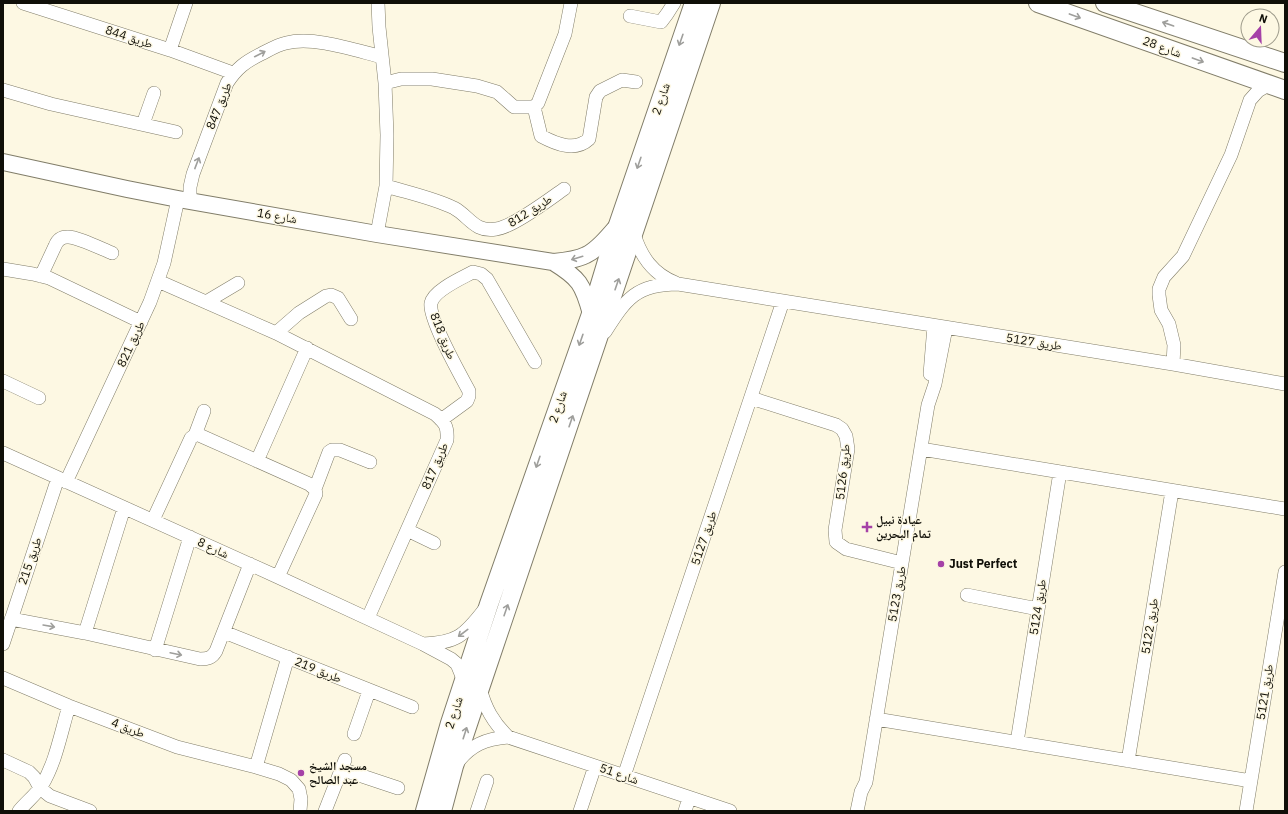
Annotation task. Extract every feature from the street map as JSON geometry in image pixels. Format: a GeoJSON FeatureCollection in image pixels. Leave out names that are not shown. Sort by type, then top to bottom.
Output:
{"type":"FeatureCollection","features":[{"type":"Feature","properties":{"kind":"main road","name":"شارع 2"},"geometry":{"type":"LineString","coordinates":[[442,811],[454,766],[472,685],[488,604],[590,314],[618,225],[694,3]]}},
{"type":"Feature","properties":{"kind":"main road","name":"شارع 2"},"geometry":{"type":"LineString","coordinates":[[425,811],[450,724],[472,685],[596,346],[711,3]]}},
{"type":"Feature","properties":{"kind":"main road","name":"شارع 28"},"geometry":{"type":"LineString","coordinates":[[1038,3],[1058,6],[1277,88]]}},
{"type":"Feature","properties":{"kind":"main road","name":"شارع 28"},"geometry":{"type":"LineString","coordinates":[[1105,3],[1285,63]]}},
{"type":"Feature","properties":{"kind":"street","name":"طريق 844"},"geometry":{"type":"LineString","coordinates":[[23,3],[170,50],[234,73]]}},
{"type":"Feature","properties":{"kind":"street"},"geometry":{"type":"LineString","coordinates":[[376,234],[386,186],[387,135],[378,3]]}},
{"type":"Feature","properties":{"kind":"street"},"geometry":{"type":"LineString","coordinates":[[384,83],[401,79],[432,79],[477,86],[497,92],[514,107],[534,107],[538,103],[565,34],[571,3]]}},
{"type":"Feature","properties":{"kind":"street"},"geometry":{"type":"LineString","coordinates":[[630,16],[661,22],[668,14],[674,3]]}},
{"type":"Feature","properties":{"kind":"street"},"geometry":{"type":"LineString","coordinates":[[170,50],[184,4]]}},
{"type":"Feature","properties":{"kind":"street","name":"طريق 847"},"geometry":{"type":"LineString","coordinates":[[184,200],[227,83],[234,73],[247,61],[277,46],[298,41],[318,42],[382,57]]}},
{"type":"Feature","properties":{"kind":"street"},"geometry":{"type":"LineString","coordinates":[[1243,76],[1250,100]]}},
{"type":"Feature","properties":{"kind":"street"},"geometry":{"type":"LineString","coordinates":[[534,107],[541,136],[554,143],[574,147],[584,144],[589,139],[596,97],[600,91],[622,80],[636,82]]}},
{"type":"Feature","properties":{"kind":"street"},"geometry":{"type":"LineString","coordinates":[[1173,364],[1174,345],[1169,324],[1161,310],[1159,289],[1164,277],[1184,256],[1231,156],[1250,100],[1258,91],[1277,88]]}},
{"type":"Feature","properties":{"kind":"street"},"geometry":{"type":"LineString","coordinates":[[3,90],[51,104],[176,132]]}},
{"type":"Feature","properties":{"kind":"street"},"geometry":{"type":"LineString","coordinates":[[143,124],[154,93]]}},
{"type":"Feature","properties":{"kind":"street","name":"شارع 16"},"geometry":{"type":"LineString","coordinates":[[3,162],[184,200],[376,234],[553,262],[569,260],[587,255],[618,225]]}},
{"type":"Feature","properties":{"kind":"street","name":"طريق 812"},"geometry":{"type":"LineString","coordinates":[[386,186],[441,202],[455,208],[470,222],[481,228],[495,230],[507,226],[564,189]]}},
{"type":"Feature","properties":{"kind":"street","name":"طريق 821"},"geometry":{"type":"LineString","coordinates":[[62,480],[142,322],[158,281],[184,200]]}},
{"type":"Feature","properties":{"kind":"street","name":"طريق 5127"},"geometry":{"type":"LineString","coordinates":[[634,234],[642,256],[649,265],[658,274],[678,284]]}},
{"type":"Feature","properties":{"kind":"street"},"geometry":{"type":"LineString","coordinates":[[41,276],[57,242],[63,238],[75,238],[112,253]]}},
{"type":"Feature","properties":{"kind":"street","name":"شارع 16"},"geometry":{"type":"LineString","coordinates":[[553,262],[569,272],[580,283],[586,297],[590,314]]}},
{"type":"Feature","properties":{"kind":"street"},"geometry":{"type":"LineString","coordinates":[[3,269],[41,276],[57,282],[142,322]]}},
{"type":"Feature","properties":{"kind":"street","name":"طريق 818"},"geometry":{"type":"LineString","coordinates":[[441,420],[467,401],[469,396],[469,391],[443,342],[432,313],[431,303],[444,289],[473,272],[481,274],[487,279],[535,362]]}},
{"type":"Feature","properties":{"kind":"street"},"geometry":{"type":"LineString","coordinates":[[158,281],[307,348],[435,414],[441,420]]}},
{"type":"Feature","properties":{"kind":"street"},"geometry":{"type":"LineString","coordinates":[[206,302],[238,283]]}},
{"type":"Feature","properties":{"kind":"street","name":"طريق 5127"},"geometry":{"type":"LineString","coordinates":[[596,346],[620,309],[629,299],[640,291],[652,286],[678,284],[1173,364],[1285,384]]}},
{"type":"Feature","properties":{"kind":"street"},"geometry":{"type":"LineString","coordinates":[[276,333],[299,313],[326,296],[331,295],[338,298],[351,319]]}},
{"type":"Feature","properties":{"kind":"street","name":"طريق 5127"},"geometry":{"type":"LineString","coordinates":[[624,776],[783,301]]}},
{"type":"Feature","properties":{"kind":"street","name":"طريق 5123"},"geometry":{"type":"LineString","coordinates":[[865,811],[867,794],[866,782],[876,719],[928,405],[935,384],[940,327]]}},
{"type":"Feature","properties":{"kind":"street"},"geometry":{"type":"LineString","coordinates":[[257,461],[307,348]]}},
{"type":"Feature","properties":{"kind":"street"},"geometry":{"type":"LineString","coordinates":[[3,381],[39,398]]}},
{"type":"Feature","properties":{"kind":"street","name":"طريق 5126"},"geometry":{"type":"LineString","coordinates":[[751,398],[836,425],[842,429],[846,436],[848,449],[835,530],[836,542],[846,549],[902,563]]}},
{"type":"Feature","properties":{"kind":"street"},"geometry":{"type":"LineString","coordinates":[[153,520],[189,442],[195,435],[204,412]]}},
{"type":"Feature","properties":{"kind":"street","name":"طريق 817"},"geometry":{"type":"LineString","coordinates":[[368,618],[447,440],[448,429],[441,420]]}},
{"type":"Feature","properties":{"kind":"street"},"geometry":{"type":"LineString","coordinates":[[195,435],[199,435],[309,484],[315,489]]}},
{"type":"Feature","properties":{"kind":"street"},"geometry":{"type":"LineString","coordinates":[[921,449],[1285,509]]}},
{"type":"Feature","properties":{"kind":"street"},"geometry":{"type":"LineString","coordinates":[[278,577],[314,499],[316,494],[315,489],[328,456],[332,450],[340,450],[370,462]]}},
{"type":"Feature","properties":{"kind":"street","name":"شارع 8"},"geometry":{"type":"LineString","coordinates":[[3,453],[250,564],[423,644],[451,659],[457,664],[472,685]]}},
{"type":"Feature","properties":{"kind":"street","name":"طريق 5124"},"geometry":{"type":"LineString","coordinates":[[1017,742],[1060,472]]}},
{"type":"Feature","properties":{"kind":"street","name":"طريق 215"},"geometry":{"type":"LineString","coordinates":[[3,644],[62,480]]}},
{"type":"Feature","properties":{"kind":"street","name":"طريق 5122"},"geometry":{"type":"LineString","coordinates":[[1128,761],[1172,491]]}},
{"type":"Feature","properties":{"kind":"street"},"geometry":{"type":"LineString","coordinates":[[85,632],[124,508]]}},
{"type":"Feature","properties":{"kind":"street"},"geometry":{"type":"LineString","coordinates":[[407,530],[434,543]]}},
{"type":"Feature","properties":{"kind":"street"},"geometry":{"type":"LineString","coordinates":[[155,650],[190,537]]}},
{"type":"Feature","properties":{"kind":"street"},"geometry":{"type":"LineString","coordinates":[[11,619],[85,632],[155,650],[206,660],[213,656],[224,632],[250,564]]}},
{"type":"Feature","properties":{"kind":"street","name":"طريق 5121"},"geometry":{"type":"LineString","coordinates":[[1246,811],[1285,572]]}},
{"type":"Feature","properties":{"kind":"street"},"geometry":{"type":"LineString","coordinates":[[968,595],[1038,608]]}},
{"type":"Feature","properties":{"kind":"street"},"geometry":{"type":"LineString","coordinates":[[423,644],[447,642],[458,637],[471,626],[488,604]]}},
{"type":"Feature","properties":{"kind":"street","name":"طريق 219"},"geometry":{"type":"LineString","coordinates":[[224,632],[412,707]]}},
{"type":"Feature","properties":{"kind":"street"},"geometry":{"type":"LineString","coordinates":[[256,767],[288,657]]}},
{"type":"Feature","properties":{"kind":"street","name":"طريق 4"},"geometry":{"type":"LineString","coordinates":[[3,678],[69,706],[177,747],[279,774],[291,780],[299,789],[301,799],[300,811]]}},
{"type":"Feature","properties":{"kind":"street","name":"شارع 51"},"geometry":{"type":"LineString","coordinates":[[472,685],[489,715],[508,737]]}},
{"type":"Feature","properties":{"kind":"street"},"geometry":{"type":"LineString","coordinates":[[354,734],[369,691]]}},
{"type":"Feature","properties":{"kind":"street"},"geometry":{"type":"LineString","coordinates":[[19,811],[40,788],[46,778],[53,761],[69,706]]}},
{"type":"Feature","properties":{"kind":"street"},"geometry":{"type":"LineString","coordinates":[[876,719],[1251,781]]}},
{"type":"Feature","properties":{"kind":"street","name":"شارع 51"},"geometry":{"type":"LineString","coordinates":[[454,766],[464,754],[477,744],[492,738],[508,737],[730,811]]}},
{"type":"Feature","properties":{"kind":"street"},"geometry":{"type":"LineString","coordinates":[[3,760],[30,772],[40,788],[55,799],[90,811]]}},
{"type":"Feature","properties":{"kind":"street"},"geometry":{"type":"LineString","coordinates":[[325,811],[337,777],[343,766],[347,771],[398,788]]}},
{"type":"Feature","properties":{"kind":"street"},"geometry":{"type":"LineString","coordinates":[[580,811],[596,766]]}},
{"type":"Feature","properties":{"kind":"street"},"geometry":{"type":"LineString","coordinates":[[477,811],[487,781]]}},
{"type":"Feature","properties":{"kind":"street","name":"طريق 5123"},"geometry":{"type":"LineString","coordinates":[[856,811],[859,797],[866,782]]}},
{"type":"Feature","properties":{"kind":"street"},"geometry":{"type":"LineString","coordinates":[[685,811],[689,798]]}},
{"type":"Feature","properties":{"kind":"place","name":"عيادة نبيل تمام البحرين"},"geometry":{"type":"Point","coordinates":[867,527]}},
{"type":"Feature","properties":{"kind":"place","name":"Just Perfect"},"geometry":{"type":"Point","coordinates":[941,564]}},
{"type":"Feature","properties":{"kind":"place","name":"مسجد الشيخ عبد الصالح"},"geometry":{"type":"Point","coordinates":[301,773]}}]}
